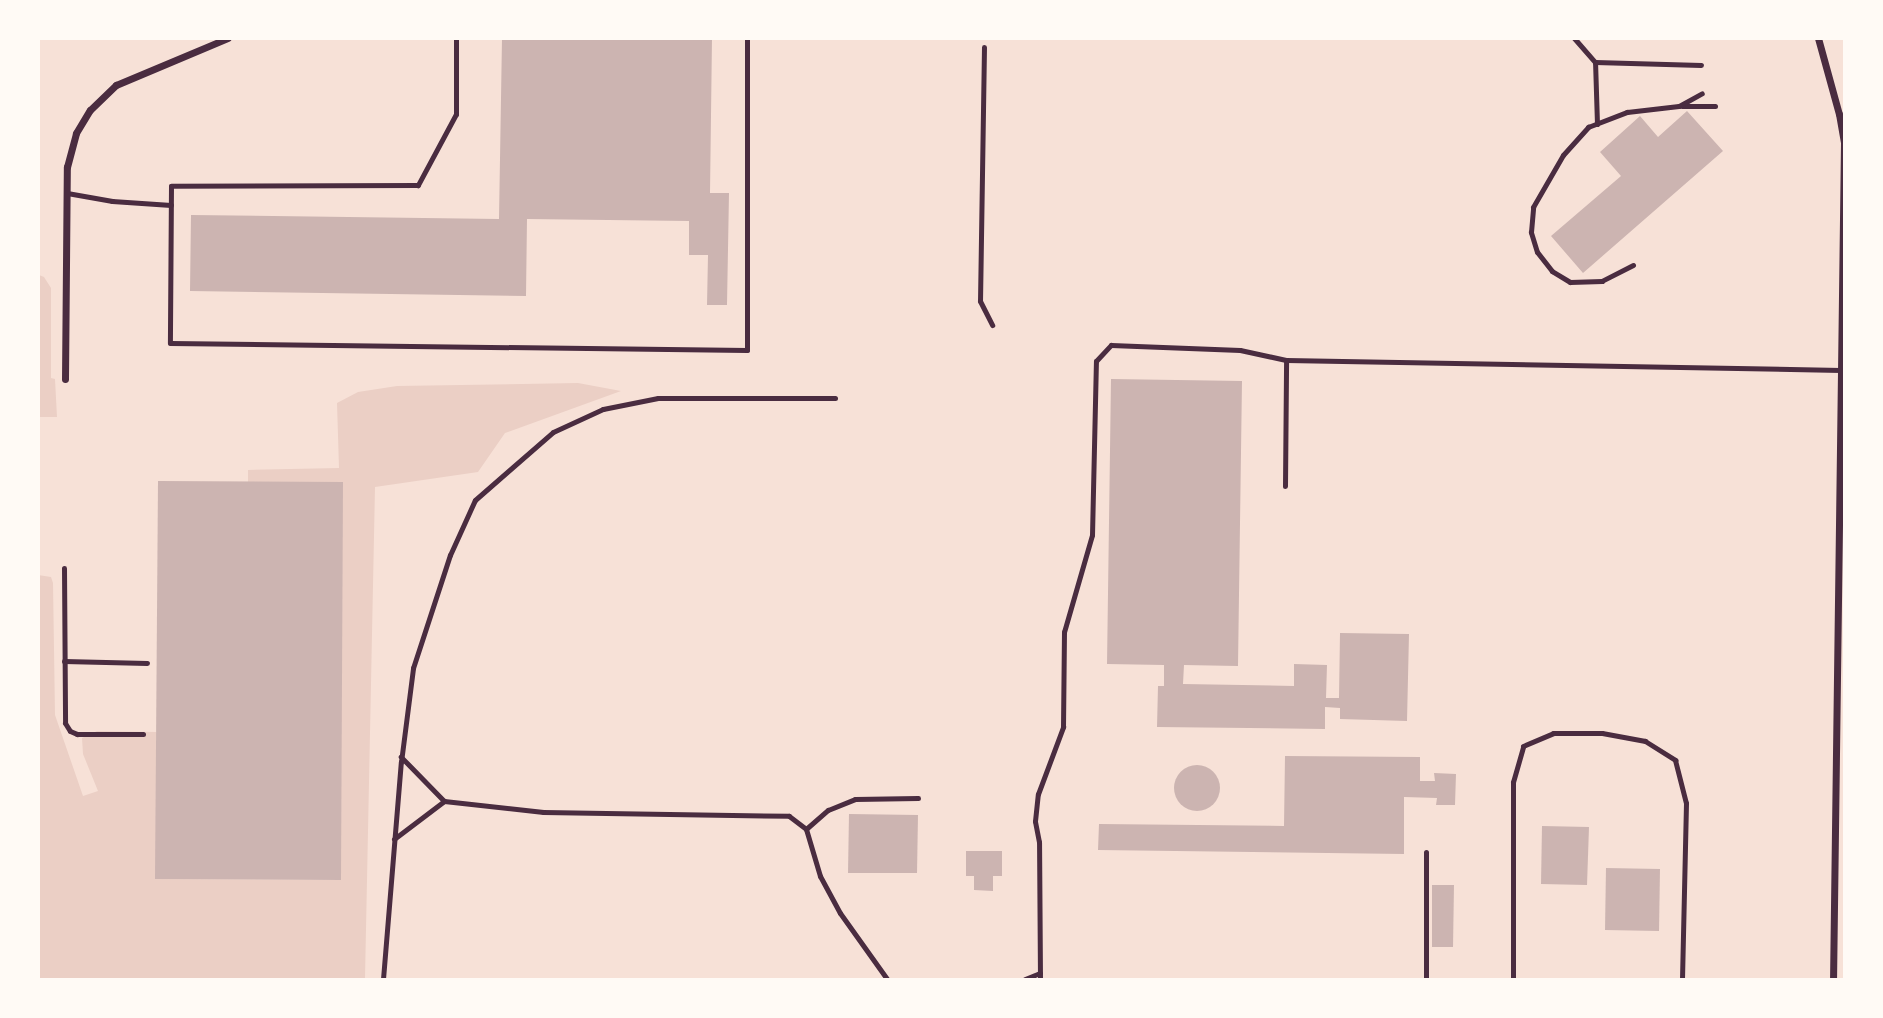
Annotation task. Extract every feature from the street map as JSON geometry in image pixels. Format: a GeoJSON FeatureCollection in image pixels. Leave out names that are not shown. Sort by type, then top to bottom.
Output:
{"type":"FeatureCollection","features":[{"type":"Feature","properties":{"kind":"street"},"geometry":{"type":"LineString","coordinates":[[65,379],[66,192],[71,146],[82,121],[106,93],[135,75],[228,38]]}},
{"type":"Feature","properties":{"kind":"street"},"geometry":{"type":"LineString","coordinates":[[1818,38],[1839,114],[1844,143],[1833,979]]}},
{"type":"Feature","properties":{"kind":"lane"},"geometry":{"type":"LineString","coordinates":[[456,38],[456,114],[418,185],[171,186],[170,343],[747,350],[747,38]]}},
{"type":"Feature","properties":{"kind":"lane"},"geometry":{"type":"LineString","coordinates":[[1574,38],[1595,62],[1597,124]]}},
{"type":"Feature","properties":{"kind":"lane"},"geometry":{"type":"LineString","coordinates":[[984,47],[980,300],[992,325]]}},
{"type":"Feature","properties":{"kind":"lane"},"geometry":{"type":"LineString","coordinates":[[1595,62],[1701,65]]}},
{"type":"Feature","properties":{"kind":"lane"},"geometry":{"type":"LineString","coordinates":[[1679,106],[1702,93]]}},
{"type":"Feature","properties":{"kind":"lane"},"geometry":{"type":"LineString","coordinates":[[1633,265],[1602,281],[1570,282],[1552,271],[1537,252],[1531,232],[1533,207],[1563,155],[1588,127],[1627,112],[1679,106],[1715,106]]}},
{"type":"Feature","properties":{"kind":"lane"},"geometry":{"type":"LineString","coordinates":[[66,192],[111,201],[171,205]]}},
{"type":"Feature","properties":{"kind":"lane"},"geometry":{"type":"LineString","coordinates":[[1025,979],[1040,976],[1039,842],[1035,821],[1038,794],[1063,727],[1064,632],[1093,535],[1096,361],[1111,345],[1240,350],[1286,360],[1841,370]]}},
{"type":"Feature","properties":{"kind":"lane"},"geometry":{"type":"LineString","coordinates":[[1285,486],[1286,360]]}},
{"type":"Feature","properties":{"kind":"lane"},"geometry":{"type":"LineString","coordinates":[[383,979],[401,757],[412,668],[450,555],[475,500],[553,432],[603,409],[658,398],[835,398]]}},
{"type":"Feature","properties":{"kind":"lane"},"geometry":{"type":"LineString","coordinates":[[64,568],[65,723],[70,731],[77,734],[143,734]]}},
{"type":"Feature","properties":{"kind":"lane"},"geometry":{"type":"LineString","coordinates":[[64,661],[147,663]]}},
{"type":"Feature","properties":{"kind":"lane"},"geometry":{"type":"LineString","coordinates":[[1513,979],[1513,782],[1523,746],[1553,733],[1602,733],[1644,741],[1675,760],[1686,803],[1682,979]]}},
{"type":"Feature","properties":{"kind":"lane"},"geometry":{"type":"LineString","coordinates":[[401,757],[444,801],[543,812],[789,816],[806,829],[820,876],[840,914],[887,979]]}},
{"type":"Feature","properties":{"kind":"lane"},"geometry":{"type":"LineString","coordinates":[[806,829],[828,810],[855,799],[918,799]]}},
{"type":"Feature","properties":{"kind":"lane"},"geometry":{"type":"LineString","coordinates":[[394,839],[444,801]]}},
{"type":"Feature","properties":{"kind":"lane"},"geometry":{"type":"LineString","coordinates":[[1426,852],[1426,979]]}},
{"type":"Feature","properties":{"kind":"shaded area"},"geometry":{"type":"Polygon","coordinates":[[[39,275],[44,277],[51,288],[51,378],[55,379],[57,417],[39,417],[39,275]]]}},
{"type":"Feature","properties":{"kind":"shaded area"},"geometry":{"type":"Polygon","coordinates":[[[578,383],[621,391],[505,433],[478,472],[375,487],[365,979],[39,979],[38,575],[51,577],[53,583],[55,715],[83,796],[98,791],[83,754],[82,738],[97,731],[156,732],[156,879],[340,880],[248,482],[248,470],[339,468],[337,403],[358,392],[397,386],[578,383]]]}},
{"type":"Feature","properties":{"kind":"building"},"geometry":{"type":"Polygon","coordinates":[[[502,38],[712,38],[710,193],[729,193],[727,305],[707,305],[708,255],[689,255],[689,221],[527,219],[526,296],[190,291],[191,215],[499,219],[502,38]]]}},
{"type":"Feature","properties":{"kind":"building"},"geometry":{"type":"Polygon","coordinates":[[[1687,111],[1723,151],[1583,273],[1551,236],[1621,176],[1600,152],[1640,116],[1658,137],[1687,111]]]}},
{"type":"Feature","properties":{"kind":"building"},"geometry":{"type":"Polygon","coordinates":[[[1111,379],[1242,381],[1238,666],[1184,665],[1183,684],[1294,686],[1294,664],[1327,665],[1326,698],[1339,698],[1340,633],[1409,634],[1407,721],[1340,719],[1340,708],[1325,707],[1325,729],[1157,727],[1158,686],[1164,686],[1164,665],[1107,664],[1111,379]]]}},
{"type":"Feature","properties":{"kind":"building"},"geometry":{"type":"Polygon","coordinates":[[[158,481],[343,482],[341,880],[155,879],[158,481]]]}},
{"type":"Feature","properties":{"kind":"building"},"geometry":{"type":"Polygon","coordinates":[[[1285,756],[1420,757],[1420,781],[1435,781],[1434,773],[1456,774],[1455,805],[1436,805],[1437,798],[1404,797],[1404,854],[1098,850],[1099,824],[1284,826],[1285,756]]]}},
{"type":"Feature","properties":{"kind":"building"},"geometry":{"type":"Polygon","coordinates":[[[1197,765],[1213,772],[1220,788],[1213,804],[1197,811],[1181,804],[1174,788],[1181,772],[1197,765]]]}},
{"type":"Feature","properties":{"kind":"building"},"geometry":{"type":"Polygon","coordinates":[[[849,814],[918,815],[917,873],[848,873],[849,814]]]}},
{"type":"Feature","properties":{"kind":"building"},"geometry":{"type":"Polygon","coordinates":[[[1542,826],[1589,827],[1587,885],[1541,884],[1542,826]]]}},
{"type":"Feature","properties":{"kind":"building"},"geometry":{"type":"Polygon","coordinates":[[[966,851],[1002,851],[1002,876],[993,876],[993,891],[974,890],[974,876],[966,876],[966,851]]]}},
{"type":"Feature","properties":{"kind":"building"},"geometry":{"type":"Polygon","coordinates":[[[1606,868],[1660,869],[1659,931],[1605,930],[1606,868]]]}},
{"type":"Feature","properties":{"kind":"building"},"geometry":{"type":"Polygon","coordinates":[[[1432,885],[1454,885],[1453,947],[1432,947],[1432,885]]]}}]}
